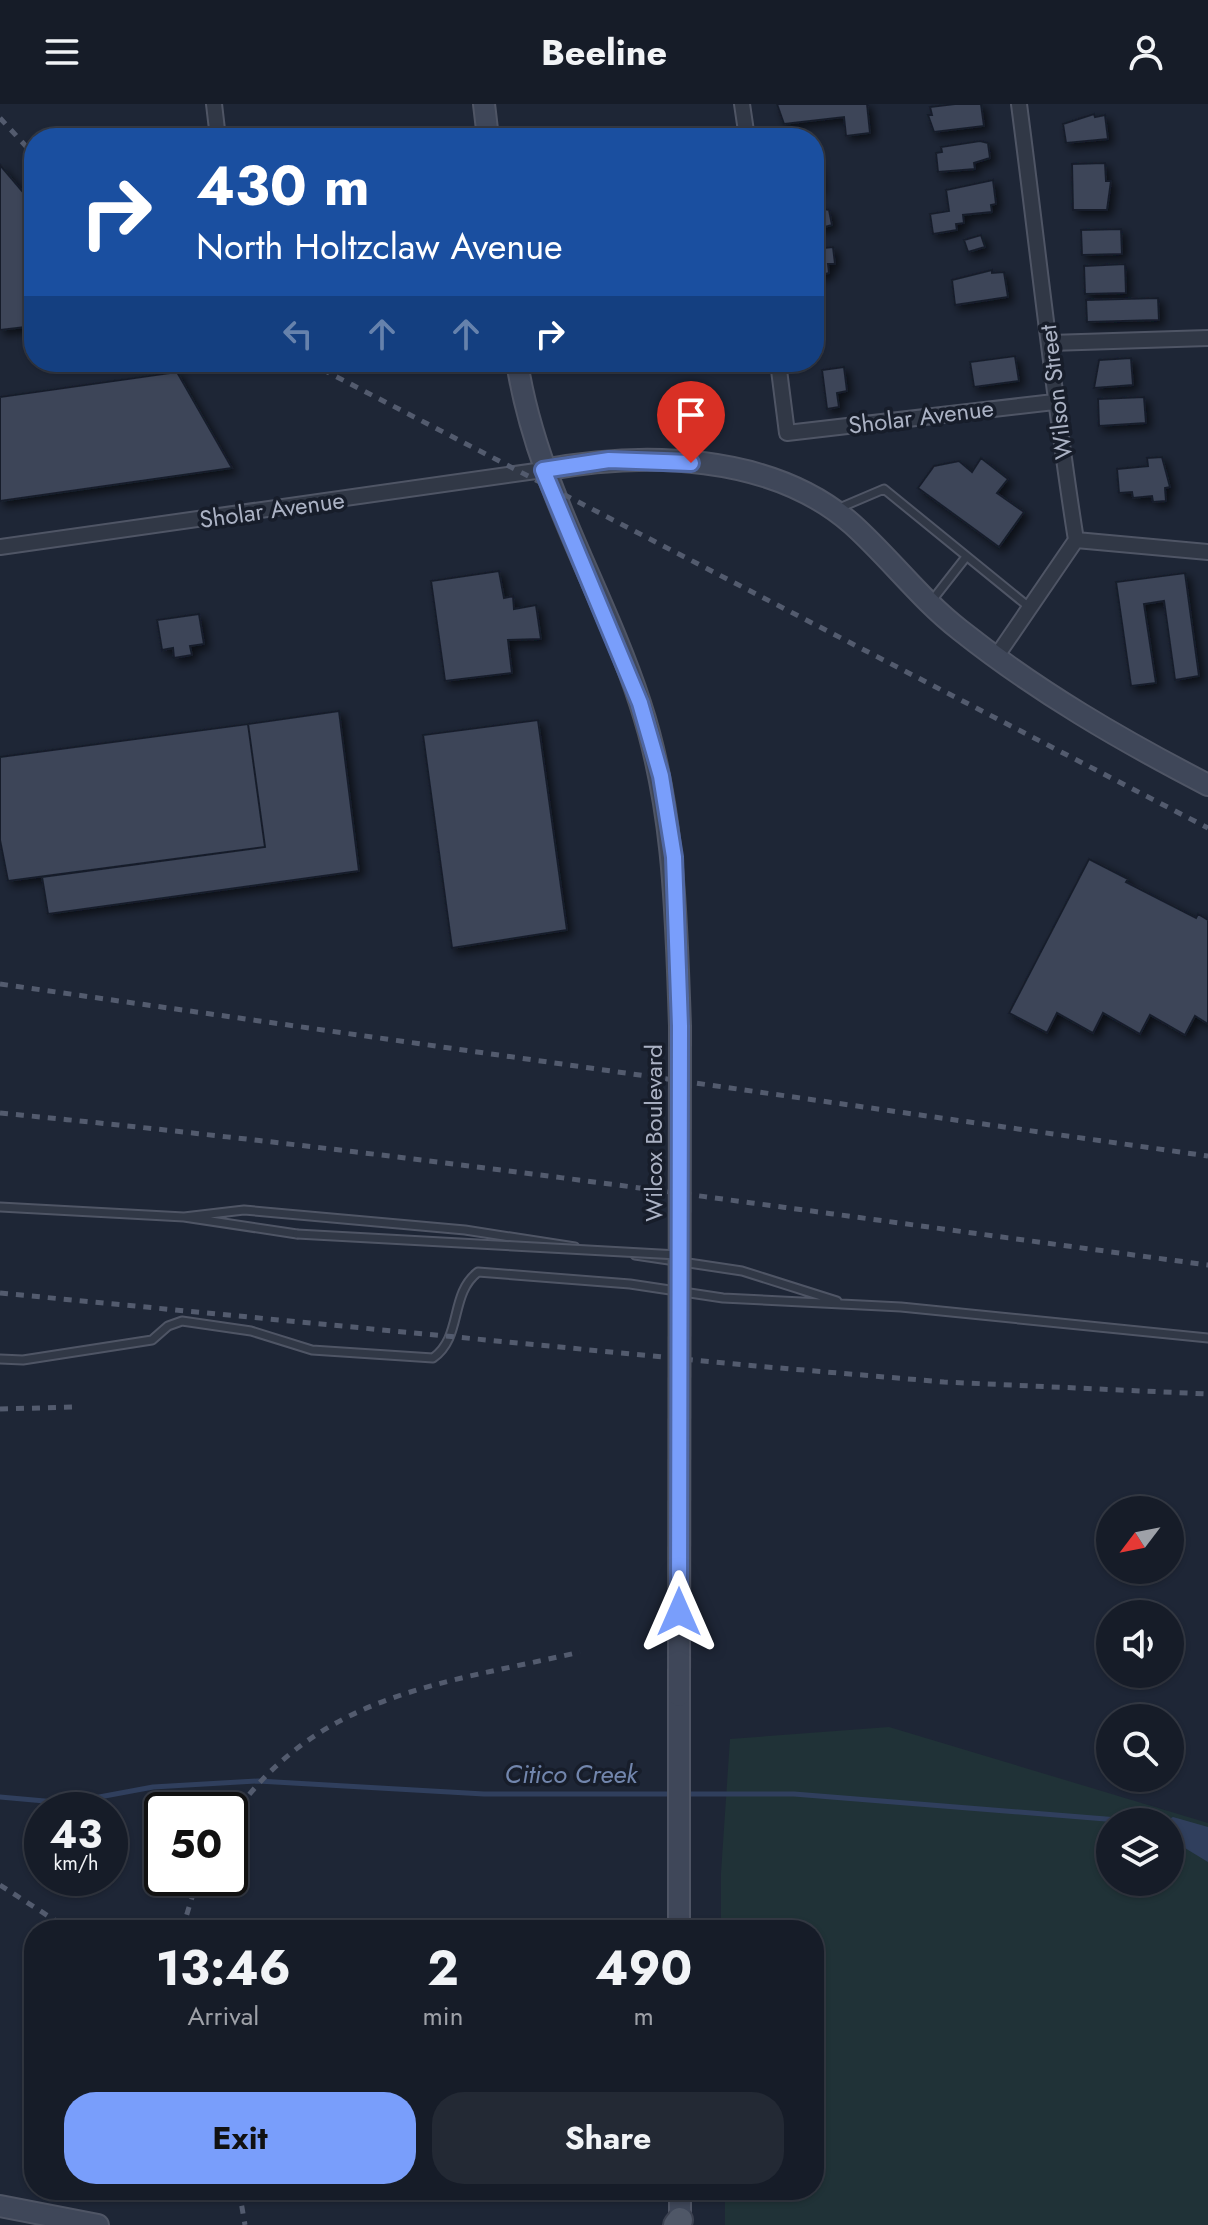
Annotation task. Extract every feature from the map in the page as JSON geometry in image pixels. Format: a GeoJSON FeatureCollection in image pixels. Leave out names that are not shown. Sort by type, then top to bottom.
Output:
{"type":"FeatureCollection","features":[{"type":"Feature","properties":{"kind":"main road"},"geometry":{"type":"LineString","coordinates":[[484,104],[487,128]]}},
{"type":"Feature","properties":{"kind":"main road","name":"Wilcox Boulevard"},"geometry":{"type":"LineString","coordinates":[[519,372],[543,470],[614,633],[640,703],[661,776],[674,857],[680,1026],[679,1920]]}},
{"type":"Feature","properties":{"kind":"main road"},"geometry":{"type":"LineString","coordinates":[[543,470],[641,459],[708,465],[786,486],[834,510],[866,537],[929,605],[996,657],[1111,734],[1208,785]]}},
{"type":"Feature","properties":{"kind":"main road"},"geometry":{"type":"LineString","coordinates":[[679,2223],[680,2200]]}},
{"type":"Feature","properties":{"kind":"main road"},"geometry":{"type":"LineString","coordinates":[[0,2206],[58,2220],[98,2225]]}},
{"type":"Feature","properties":{"kind":"street"},"geometry":{"type":"LineString","coordinates":[[214,104],[217,128]]}},
{"type":"Feature","properties":{"kind":"street"},"geometry":{"type":"LineString","coordinates":[[742,104],[746,128]]}},
{"type":"Feature","properties":{"kind":"street","name":"Wilson Street"},"geometry":{"type":"LineString","coordinates":[[1019,104],[1050,343],[1054,402],[1076,540]]}},
{"type":"Feature","properties":{"kind":"street"},"geometry":{"type":"LineString","coordinates":[[1050,343],[1208,338]]}},
{"type":"Feature","properties":{"kind":"street","name":"Sholar Avenue"},"geometry":{"type":"LineString","coordinates":[[779,372],[787,433],[1054,402]]}},
{"type":"Feature","properties":{"kind":"street","name":"Sholar Avenue"},"geometry":{"type":"LineString","coordinates":[[0,547],[543,470]]}},
{"type":"Feature","properties":{"kind":"street"},"geometry":{"type":"LineString","coordinates":[[996,657],[1076,540],[1208,552]]}},
{"type":"Feature","properties":{"kind":"lane"},"geometry":{"type":"LineString","coordinates":[[834,510],[884,489],[1029,607]]}},
{"type":"Feature","properties":{"kind":"lane"},"geometry":{"type":"LineString","coordinates":[[929,605],[966,557]]}},
{"type":"Feature","properties":{"kind":"lane"},"geometry":{"type":"LineString","coordinates":[[0,1207],[184,1217],[297,1234],[680,1255]]}},
{"type":"Feature","properties":{"kind":"lane"},"geometry":{"type":"LineString","coordinates":[[184,1217],[244,1210],[465,1230],[742,1271],[851,1305]]}},
{"type":"Feature","properties":{"kind":"lane"},"geometry":{"type":"LineString","coordinates":[[0,1359],[23,1360],[152,1340],[168,1326],[182,1321],[251,1331],[312,1350],[433,1358],[444,1350],[452,1337],[462,1292],[478,1272],[630,1284],[723,1298],[851,1305],[1208,1338]]}},
{"type":"Feature","properties":{"kind":"shaded area"},"geometry":{"type":"Polygon","coordinates":[[[889,1727],[1096,1789],[1096,1792],[1158,1808],[1096,1808],[1096,1896],[1184,1896],[1184,1816],[1208,1823],[1208,2225],[725,2225],[725,2200],[824,2200],[824,1920],[721,1920],[730,1739],[889,1727]]]}},
{"type":"Feature","properties":{"kind":"water"},"geometry":{"type":"Polygon","coordinates":[[[1184,1820],[1208,1827],[1208,1862],[1184,1847],[1184,1820]]]}},
{"type":"Feature","properties":{"kind":"building"},"geometry":{"type":"Polygon","coordinates":[[[777,104],[867,104],[870,133],[846,136],[844,117],[784,124],[777,104]]]}},
{"type":"Feature","properties":{"kind":"building"},"geometry":{"type":"Polygon","coordinates":[[[981,104],[984,126],[934,132],[928,115],[932,115],[930,107],[981,104]]]}},
{"type":"Feature","properties":{"kind":"building"},"geometry":{"type":"Polygon","coordinates":[[[1094,114],[1095,117],[1105,115],[1108,139],[1066,143],[1063,124],[1094,114]]]}},
{"type":"Feature","properties":{"kind":"building"},"geometry":{"type":"Polygon","coordinates":[[[980,141],[988,143],[990,158],[974,163],[975,169],[938,172],[936,153],[942,152],[941,147],[980,141]]]}},
{"type":"Feature","properties":{"kind":"building"},"geometry":{"type":"Polygon","coordinates":[[[1105,163],[1106,181],[1111,181],[1107,210],[1073,210],[1072,164],[1105,163]]]}},
{"type":"Feature","properties":{"kind":"building"},"geometry":{"type":"Polygon","coordinates":[[[0,165],[24,193],[24,327],[0,330],[0,165]]]}},
{"type":"Feature","properties":{"kind":"building"},"geometry":{"type":"Polygon","coordinates":[[[993,180],[996,204],[991,205],[992,212],[963,215],[964,223],[956,224],[957,230],[933,234],[930,214],[949,211],[946,190],[993,180]]]}},
{"type":"Feature","properties":{"kind":"building"},"geometry":{"type":"Polygon","coordinates":[[[824,209],[829,210],[832,225],[824,227],[824,209]]]}},
{"type":"Feature","properties":{"kind":"building"},"geometry":{"type":"Polygon","coordinates":[[[1121,229],[1122,254],[1082,255],[1081,230],[1121,229]]]}},
{"type":"Feature","properties":{"kind":"building"},"geometry":{"type":"Polygon","coordinates":[[[981,235],[985,247],[968,252],[964,240],[981,235]]]}},
{"type":"Feature","properties":{"kind":"building"},"geometry":{"type":"Polygon","coordinates":[[[833,247],[835,264],[828,264],[829,273],[824,274],[824,248],[833,247]]]}},
{"type":"Feature","properties":{"kind":"building"},"geometry":{"type":"Polygon","coordinates":[[[1125,264],[1126,293],[1085,294],[1084,266],[1125,264]]]}},
{"type":"Feature","properties":{"kind":"building"},"geometry":{"type":"Polygon","coordinates":[[[992,270],[992,273],[1004,272],[1008,297],[955,305],[952,280],[992,270]]]}},
{"type":"Feature","properties":{"kind":"building"},"geometry":{"type":"Polygon","coordinates":[[[1158,298],[1159,320],[1087,322],[1086,300],[1158,298]]]}},
{"type":"Feature","properties":{"kind":"building"},"geometry":{"type":"Polygon","coordinates":[[[1015,356],[1019,381],[974,387],[970,362],[1015,356]]]}},
{"type":"Feature","properties":{"kind":"building"},"geometry":{"type":"Polygon","coordinates":[[[1131,358],[1133,385],[1094,388],[1099,360],[1131,358]]]}},
{"type":"Feature","properties":{"kind":"building"},"geometry":{"type":"Polygon","coordinates":[[[844,367],[847,391],[837,393],[839,407],[827,409],[824,370],[844,367]]]}},
{"type":"Feature","properties":{"kind":"building"},"geometry":{"type":"Polygon","coordinates":[[[177,372],[232,468],[0,501],[0,397],[177,372]]]}},
{"type":"Feature","properties":{"kind":"building"},"geometry":{"type":"Polygon","coordinates":[[[1144,397],[1146,423],[1099,426],[1098,399],[1144,397]]]}},
{"type":"Feature","properties":{"kind":"building"},"geometry":{"type":"Polygon","coordinates":[[[1162,457],[1170,487],[1165,488],[1166,501],[1153,502],[1152,496],[1133,498],[1132,492],[1119,493],[1117,469],[1148,466],[1147,458],[1162,457]]]}},
{"type":"Feature","properties":{"kind":"building"},"geometry":{"type":"Polygon","coordinates":[[[981,458],[1008,479],[997,493],[1024,512],[999,547],[918,488],[934,466],[959,461],[972,472],[981,458]]]}},
{"type":"Feature","properties":{"kind":"building"},"geometry":{"type":"Polygon","coordinates":[[[499,571],[504,598],[513,596],[514,609],[536,605],[541,639],[508,640],[512,673],[445,681],[431,581],[499,571]]]}},
{"type":"Feature","properties":{"kind":"building"},"geometry":{"type":"Polygon","coordinates":[[[1185,573],[1199,676],[1175,680],[1164,601],[1144,604],[1156,683],[1131,686],[1116,582],[1185,573]]]}},
{"type":"Feature","properties":{"kind":"building"},"geometry":{"type":"Polygon","coordinates":[[[199,614],[204,644],[190,646],[192,655],[174,658],[173,648],[162,650],[157,620],[199,614]]]}},
{"type":"Feature","properties":{"kind":"building"},"geometry":{"type":"Polygon","coordinates":[[[339,711],[359,871],[48,914],[42,877],[265,847],[248,724],[339,711]]]}},
{"type":"Feature","properties":{"kind":"building"},"geometry":{"type":"Polygon","coordinates":[[[538,720],[567,930],[452,948],[423,735],[538,720]]]}},
{"type":"Feature","properties":{"kind":"building"},"geometry":{"type":"Polygon","coordinates":[[[248,724],[265,847],[8,881],[0,840],[0,757],[248,724]]]}},
{"type":"Feature","properties":{"kind":"building"},"geometry":{"type":"Polygon","coordinates":[[[1089,859],[1196,918],[1198,914],[1208,920],[1208,1024],[1195,1016],[1185,1035],[1150,1015],[1140,1034],[1103,1013],[1093,1033],[1057,1013],[1047,1033],[1009,1013],[1089,859]]]}},
{"type":"Feature","properties":{"kind":"waterway","name":"Citico Creek"},"geometry":{"type":"LineString","coordinates":[[0,1797],[67,1803],[153,1787],[258,1781],[484,1794],[675,1794]]}},
{"type":"Feature","properties":{"kind":"waterway","name":"Citico Creek"},"geometry":{"type":"LineString","coordinates":[[685,1794],[794,1794],[1096,1818]]}},
{"type":"Feature","properties":{"kind":"railway"},"geometry":{"type":"LineString","coordinates":[[0,118],[24,144]]}},
{"type":"Feature","properties":{"kind":"railway"},"geometry":{"type":"LineString","coordinates":[[327,372],[1208,828]]}},
{"type":"Feature","properties":{"kind":"railway"},"geometry":{"type":"LineString","coordinates":[[0,984],[1208,1156]]}},
{"type":"Feature","properties":{"kind":"railway"},"geometry":{"type":"LineString","coordinates":[[0,1113],[454,1164],[1208,1265]]}},
{"type":"Feature","properties":{"kind":"railway"},"geometry":{"type":"LineString","coordinates":[[0,1293],[944,1382],[1208,1394]]}},
{"type":"Feature","properties":{"kind":"railway"},"geometry":{"type":"LineString","coordinates":[[0,1409],[75,1407]]}},
{"type":"Feature","properties":{"kind":"railway"},"geometry":{"type":"LineString","coordinates":[[248,1798],[264,1778],[302,1745],[343,1719],[386,1700],[479,1674],[580,1652]]}},
{"type":"Feature","properties":{"kind":"railway"},"geometry":{"type":"LineString","coordinates":[[0,1885],[54,1920]]}},
{"type":"Feature","properties":{"kind":"railway"},"geometry":{"type":"LineString","coordinates":[[185,1920],[192,1896]]}},
{"type":"Feature","properties":{"kind":"railway"},"geometry":{"type":"LineString","coordinates":[[241,2200],[245,2225]]}},
{"type":"Feature","properties":{"kind":"route"},"geometry":{"type":"LineString","coordinates":[[679,1612],[680,1026],[674,857],[661,776],[640,703],[614,633],[543,470],[609,460],[691,463]]}}]}
